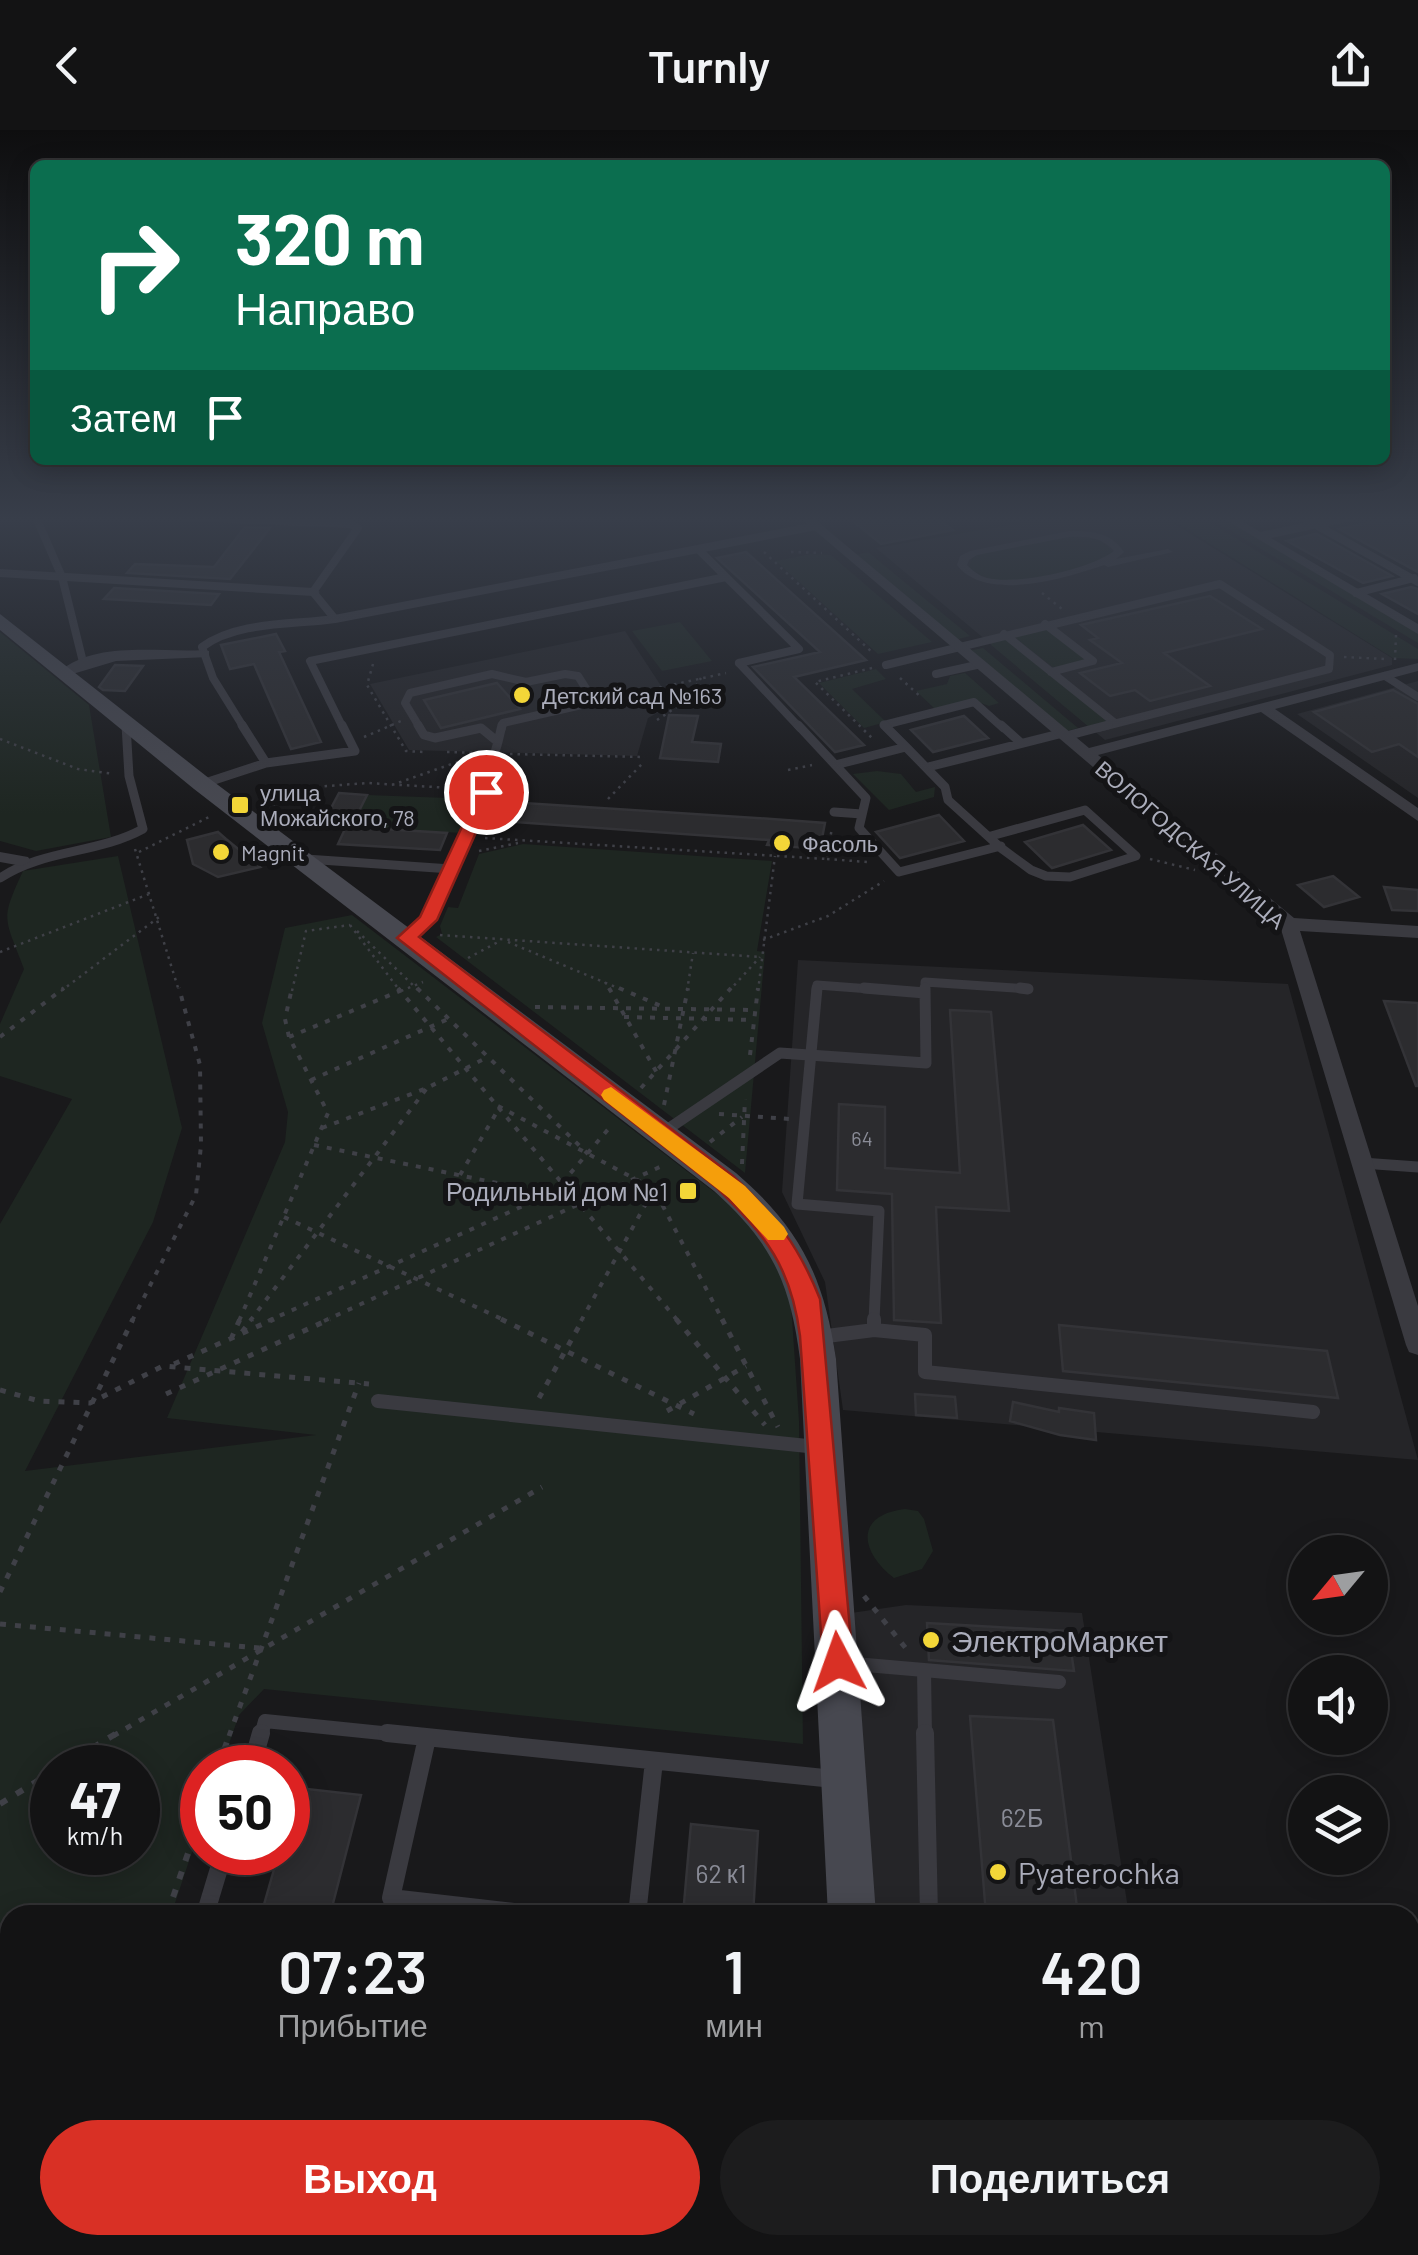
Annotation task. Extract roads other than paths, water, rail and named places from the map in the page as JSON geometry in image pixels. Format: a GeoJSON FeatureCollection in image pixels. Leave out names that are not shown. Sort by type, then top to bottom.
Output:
{"type":"FeatureCollection","features":[{"type":"Feature","properties":{"kind":"main road"},"geometry":{"type":"LineString","coordinates":[[0,620],[75,667],[126,720],[202,784],[628,1108],[669,1119],[776,1234],[803,1285],[813,1336],[824,1448],[851,1905]]}},
{"type":"Feature","properties":{"kind":"street","name":"ВОЛОГОДСКАЯ УЛИЦА"},"geometry":{"type":"LineString","coordinates":[[925,616],[1289,924],[1416,1333]]}},
{"type":"Feature","properties":{"kind":"street"},"geometry":{"type":"LineString","coordinates":[[1394,616],[1418,630]]}},
{"type":"Feature","properties":{"kind":"street"},"geometry":{"type":"LineString","coordinates":[[75,667],[109,656],[204,654]]}},
{"type":"Feature","properties":{"kind":"street"},"geometry":{"type":"LineString","coordinates":[[1087,753],[1418,667]]}},
{"type":"Feature","properties":{"kind":"street"},"geometry":{"type":"LineString","coordinates":[[1263,707],[1410,802],[1418,816]]}},
{"type":"Feature","properties":{"kind":"street"},"geometry":{"type":"LineString","coordinates":[[0,857],[22,860]]}},
{"type":"Feature","properties":{"kind":"street"},"geometry":{"type":"LineString","coordinates":[[1289,924],[1418,932]]}},
{"type":"Feature","properties":{"kind":"lane"},"geometry":{"type":"LineString","coordinates":[[68,616],[75,667]]}},
{"type":"Feature","properties":{"kind":"lane"},"geometry":{"type":"LineString","coordinates":[[332,616],[335,620]]}},
{"type":"Feature","properties":{"kind":"lane"},"geometry":{"type":"LineString","coordinates":[[266,763],[213,678],[204,642],[353,616]]}},
{"type":"Feature","properties":{"kind":"lane"},"geometry":{"type":"LineString","coordinates":[[359,616],[378,648]]}},
{"type":"Feature","properties":{"kind":"lane"},"geometry":{"type":"LineString","coordinates":[[202,784],[266,763],[355,751],[310,661],[534,616]]}},
{"type":"Feature","properties":{"kind":"lane"},"geometry":{"type":"LineString","coordinates":[[766,616],[799,649],[740,662],[866,798],[859,828],[899,872],[1000,846]]}},
{"type":"Feature","properties":{"kind":"lane"},"geometry":{"type":"LineString","coordinates":[[886,665],[1082,616]]}},
{"type":"Feature","properties":{"kind":"lane"},"geometry":{"type":"LineString","coordinates":[[928,768],[1329,669],[1330,655],[1270,616]]}},
{"type":"Feature","properties":{"kind":"lane"},"geometry":{"type":"LineString","coordinates":[[1045,624],[1093,661],[1051,672]]}},
{"type":"Feature","properties":{"kind":"lane"},"geometry":{"type":"LineString","coordinates":[[1004,634],[1116,723]]}},
{"type":"Feature","properties":{"kind":"lane"},"geometry":{"type":"LineString","coordinates":[[936,674],[981,664]]}},
{"type":"Feature","properties":{"kind":"lane"},"geometry":{"type":"LineString","coordinates":[[492,674],[526,682],[565,674],[578,676],[592,698],[586,704],[504,723],[435,738],[424,735],[405,704],[410,692],[492,674]]}},
{"type":"Feature","properties":{"kind":"lane"},"geometry":{"type":"LineString","coordinates":[[1389,674],[1418,696]]}},
{"type":"Feature","properties":{"kind":"lane"},"geometry":{"type":"LineString","coordinates":[[991,836],[1085,810],[1136,856],[1060,878],[1031,870],[948,800],[945,787],[884,724],[974,702],[1020,744]]}},
{"type":"Feature","properties":{"kind":"lane"},"geometry":{"type":"LineString","coordinates":[[0,878],[22,860],[126,840],[143,829],[130,776],[126,720]]}},
{"type":"Feature","properties":{"kind":"lane"},"geometry":{"type":"LineString","coordinates":[[407,938],[428,920],[452,868],[486,792],[504,723]]}},
{"type":"Feature","properties":{"kind":"lane"},"geometry":{"type":"LineString","coordinates":[[482,728],[498,742]]}},
{"type":"Feature","properties":{"kind":"lane"},"geometry":{"type":"LineString","coordinates":[[833,763],[906,747]]}},
{"type":"Feature","properties":{"kind":"lane"},"geometry":{"type":"LineString","coordinates":[[834,812],[862,814]]}},
{"type":"Feature","properties":{"kind":"lane"},"geometry":{"type":"LineString","coordinates":[[301,859],[452,868]]}},
{"type":"Feature","properties":{"kind":"lane"},"geometry":{"type":"LineString","coordinates":[[669,1119],[780,1053],[926,1064],[925,982],[1028,989]]}},
{"type":"Feature","properties":{"kind":"lane"},"geometry":{"type":"LineString","coordinates":[[874,1330],[879,1211],[797,1204],[817,986],[926,994]]}},
{"type":"Feature","properties":{"kind":"lane"},"geometry":{"type":"LineString","coordinates":[[1362,1163],[1418,1167]]}},
{"type":"Feature","properties":{"kind":"lane"},"geometry":{"type":"LineString","coordinates":[[813,1336],[874,1330],[925,1335],[925,1372],[1313,1412]]}},
{"type":"Feature","properties":{"kind":"lane"},"geometry":{"type":"LineString","coordinates":[[378,1401],[824,1448]]}},
{"type":"Feature","properties":{"kind":"lane"},"geometry":{"type":"LineString","coordinates":[[838,1662],[1058,1682]]}},
{"type":"Feature","properties":{"kind":"lane"},"geometry":{"type":"LineString","coordinates":[[924,1670],[929,1905]]}},
{"type":"Feature","properties":{"kind":"lane"},"geometry":{"type":"LineString","coordinates":[[258,1745],[265,1721],[843,1780]]}},
{"type":"Feature","properties":{"kind":"lane"},"geometry":{"type":"LineString","coordinates":[[427,1738],[391,1898],[448,1905]]}},
{"type":"Feature","properties":{"kind":"lane"},"geometry":{"type":"LineString","coordinates":[[637,1905],[654,1761]]}},
{"type":"Feature","properties":{"kind":"lane"},"geometry":{"type":"LineString","coordinates":[[208,1905],[217,1875]]}},
{"type":"Feature","properties":{"kind":"place","name":"Детский сад №163"},"geometry":{"type":"Point","coordinates":[522,695]}},
{"type":"Feature","properties":{"kind":"place","name":"улица Можайского, 78"},"geometry":{"type":"Point","coordinates":[240,805]}},
{"type":"Feature","properties":{"kind":"place","name":"Фасоль"},"geometry":{"type":"Point","coordinates":[782,843]}},
{"type":"Feature","properties":{"kind":"place","name":"Magnit"},"geometry":{"type":"Point","coordinates":[221,852]}},
{"type":"Feature","properties":{"kind":"place","name":"Родильный дом №1"},"geometry":{"type":"Point","coordinates":[688,1191]}},
{"type":"Feature","properties":{"kind":"place","name":"ЭлектроМаркет"},"geometry":{"type":"Point","coordinates":[931,1640]}},
{"type":"Feature","properties":{"kind":"place","name":"Pyaterochka"},"geometry":{"type":"Point","coordinates":[998,1872]}}]}
